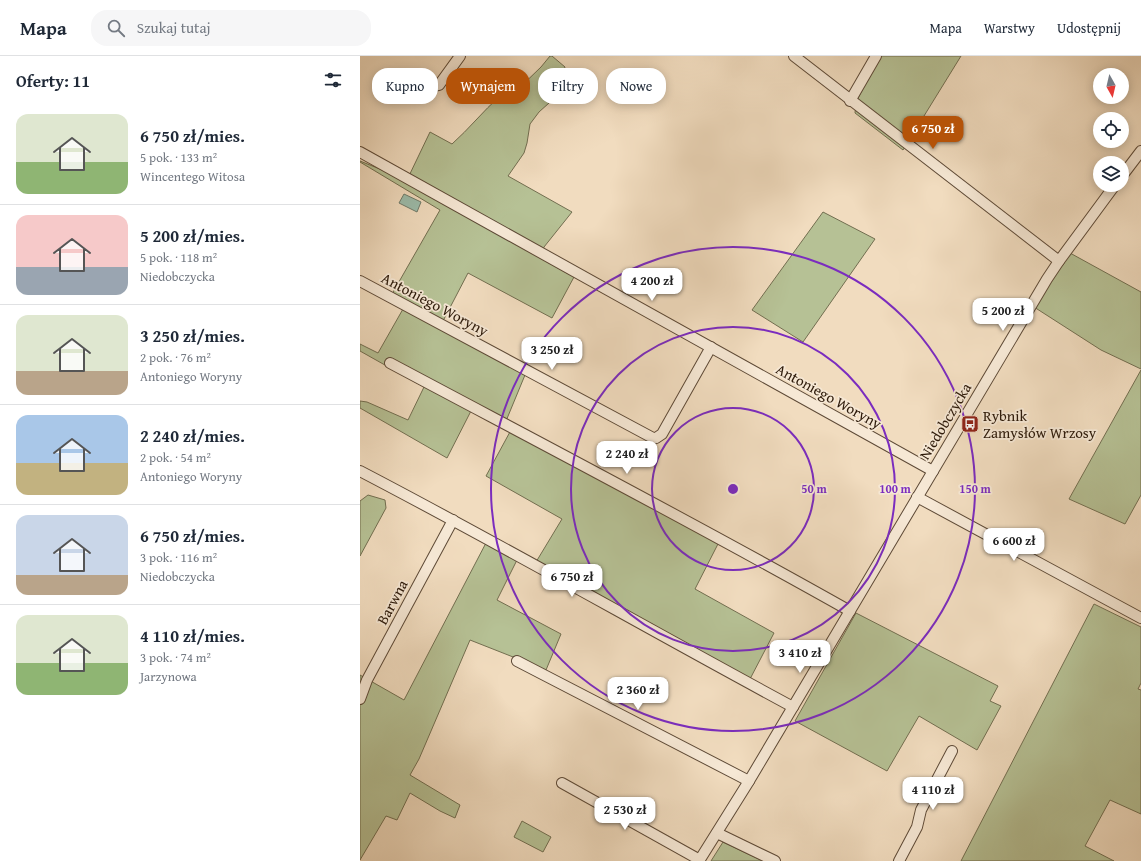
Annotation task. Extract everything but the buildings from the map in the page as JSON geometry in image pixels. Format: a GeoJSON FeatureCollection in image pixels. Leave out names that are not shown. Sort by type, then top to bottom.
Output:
{"type":"FeatureCollection","features":[{"type":"Feature","properties":{"kind":"street"},"geometry":{"type":"LineString","coordinates":[[438,85],[460,56]]}},
{"type":"Feature","properties":{"kind":"street"},"geometry":{"type":"LineString","coordinates":[[794,56],[850,101],[1059,261]]}},
{"type":"Feature","properties":{"kind":"street"},"geometry":{"type":"LineString","coordinates":[[850,101],[876,56]]}},
{"type":"Feature","properties":{"kind":"street"},"geometry":{"type":"LineString","coordinates":[[1129,167],[1141,151]]}},
{"type":"Feature","properties":{"kind":"street","name":"Antoniego Woryny"},"geometry":{"type":"LineString","coordinates":[[360,152],[933,471]]}},
{"type":"Feature","properties":{"kind":"street","name":"Niedobczycka"},"geometry":{"type":"LineString","coordinates":[[562,783],[699,860],[717,833],[793,707],[1059,261],[1110,192]]}},
{"type":"Feature","properties":{"kind":"street","name":"Antoniego Woryny"},"geometry":{"type":"LineString","coordinates":[[360,281],[653,438],[656,438],[662,434],[711,347]]}},
{"type":"Feature","properties":{"kind":"street"},"geometry":{"type":"LineString","coordinates":[[390,364],[633,492],[850,611]]}},
{"type":"Feature","properties":{"kind":"street"},"geometry":{"type":"LineString","coordinates":[[360,471],[453,520],[793,707]]}},
{"type":"Feature","properties":{"kind":"street"},"geometry":{"type":"LineString","coordinates":[[917,497],[1141,618]]}},
{"type":"Feature","properties":{"kind":"street","name":"Barwna"},"geometry":{"type":"LineString","coordinates":[[360,699],[367,680],[453,520]]}},
{"type":"Feature","properties":{"kind":"street"},"geometry":{"type":"LineString","coordinates":[[517,661],[748,781]]}},
{"type":"Feature","properties":{"kind":"street"},"geometry":{"type":"LineString","coordinates":[[898,861],[917,827],[921,810],[952,751]]}},
{"type":"Feature","properties":{"kind":"street"},"geometry":{"type":"LineString","coordinates":[[717,833],[775,861]]}},
{"type":"Feature","properties":{"kind":"shaded area"},"geometry":{"type":"Polygon","coordinates":[[[550,56],[552,56],[565,67],[540,68],[550,56]]]}},
{"type":"Feature","properties":{"kind":"shaded area"},"geometry":{"type":"Polygon","coordinates":[[[880,56],[961,56],[903,150],[855,113],[856,102],[880,56]]]}},
{"type":"Feature","properties":{"kind":"shaded area"},"geometry":{"type":"Polygon","coordinates":[[[538,70],[538,104],[548,104],[539,112],[530,124],[524,153],[508,176],[572,212],[544,247],[540,258],[574,277],[552,318],[468,273],[443,321],[392,294],[440,210],[360,161],[407,180],[430,132],[452,144],[492,104],[530,104],[530,78],[538,70]]]}},
{"type":"Feature","properties":{"kind":"shaded area"},"geometry":{"type":"Polygon","coordinates":[[[404,194],[421,202],[417,212],[399,203],[404,194]]]}},
{"type":"Feature","properties":{"kind":"shaded area"},"geometry":{"type":"Polygon","coordinates":[[[823,212],[875,239],[803,342],[752,310],[823,212]]]}},
{"type":"Feature","properties":{"kind":"shaded area"},"geometry":{"type":"Polygon","coordinates":[[[1070,253],[1141,292],[1141,369],[1101,350],[1034,307],[1070,253]]]}},
{"type":"Feature","properties":{"kind":"shaded area"},"geometry":{"type":"Polygon","coordinates":[[[403,309],[525,375],[506,421],[719,542],[695,589],[774,633],[750,679],[536,562],[562,519],[486,476],[511,430],[472,409],[447,458],[360,408],[360,401],[367,402],[408,420],[424,387],[360,351],[360,344],[378,353],[403,309]]]}},
{"type":"Feature","properties":{"kind":"shaded area"},"geometry":{"type":"Polygon","coordinates":[[[1141,370],[1141,495],[1125,524],[1069,499],[1141,370]]]}},
{"type":"Feature","properties":{"kind":"shaded area"},"geometry":{"type":"Polygon","coordinates":[[[368,495],[385,500],[386,508],[360,556],[360,501],[368,495]]]}},
{"type":"Feature","properties":{"kind":"shaded area"},"geometry":{"type":"Polygon","coordinates":[[[487,541],[517,560],[497,600],[561,634],[546,670],[470,640],[419,759],[410,775],[460,805],[455,818],[410,793],[397,820],[386,816],[360,860],[360,675],[404,700],[487,541]]]}},
{"type":"Feature","properties":{"kind":"shaded area"},"geometry":{"type":"Polygon","coordinates":[[[1094,604],[1141,627],[1141,683],[1138,689],[1141,690],[1141,814],[1110,800],[1085,846],[1114,861],[961,861],[1094,604]]]}},
{"type":"Feature","properties":{"kind":"shaded area"},"geometry":{"type":"Polygon","coordinates":[[[856,613],[998,686],[990,701],[1001,706],[977,750],[919,716],[887,771],[795,721],[856,613]]]}},
{"type":"Feature","properties":{"kind":"shaded area"},"geometry":{"type":"Polygon","coordinates":[[[522,821],[551,837],[543,852],[514,837],[522,821]]]}},
{"type":"Feature","properties":{"kind":"shaded area"},"geometry":{"type":"Polygon","coordinates":[[[723,842],[763,861],[711,861],[723,842]]]}},
{"type":"Feature","properties":{"kind":"place","name":"Rybnik Zamysłów Wrzosy"},"geometry":{"type":"Point","coordinates":[970,424]}}]}
